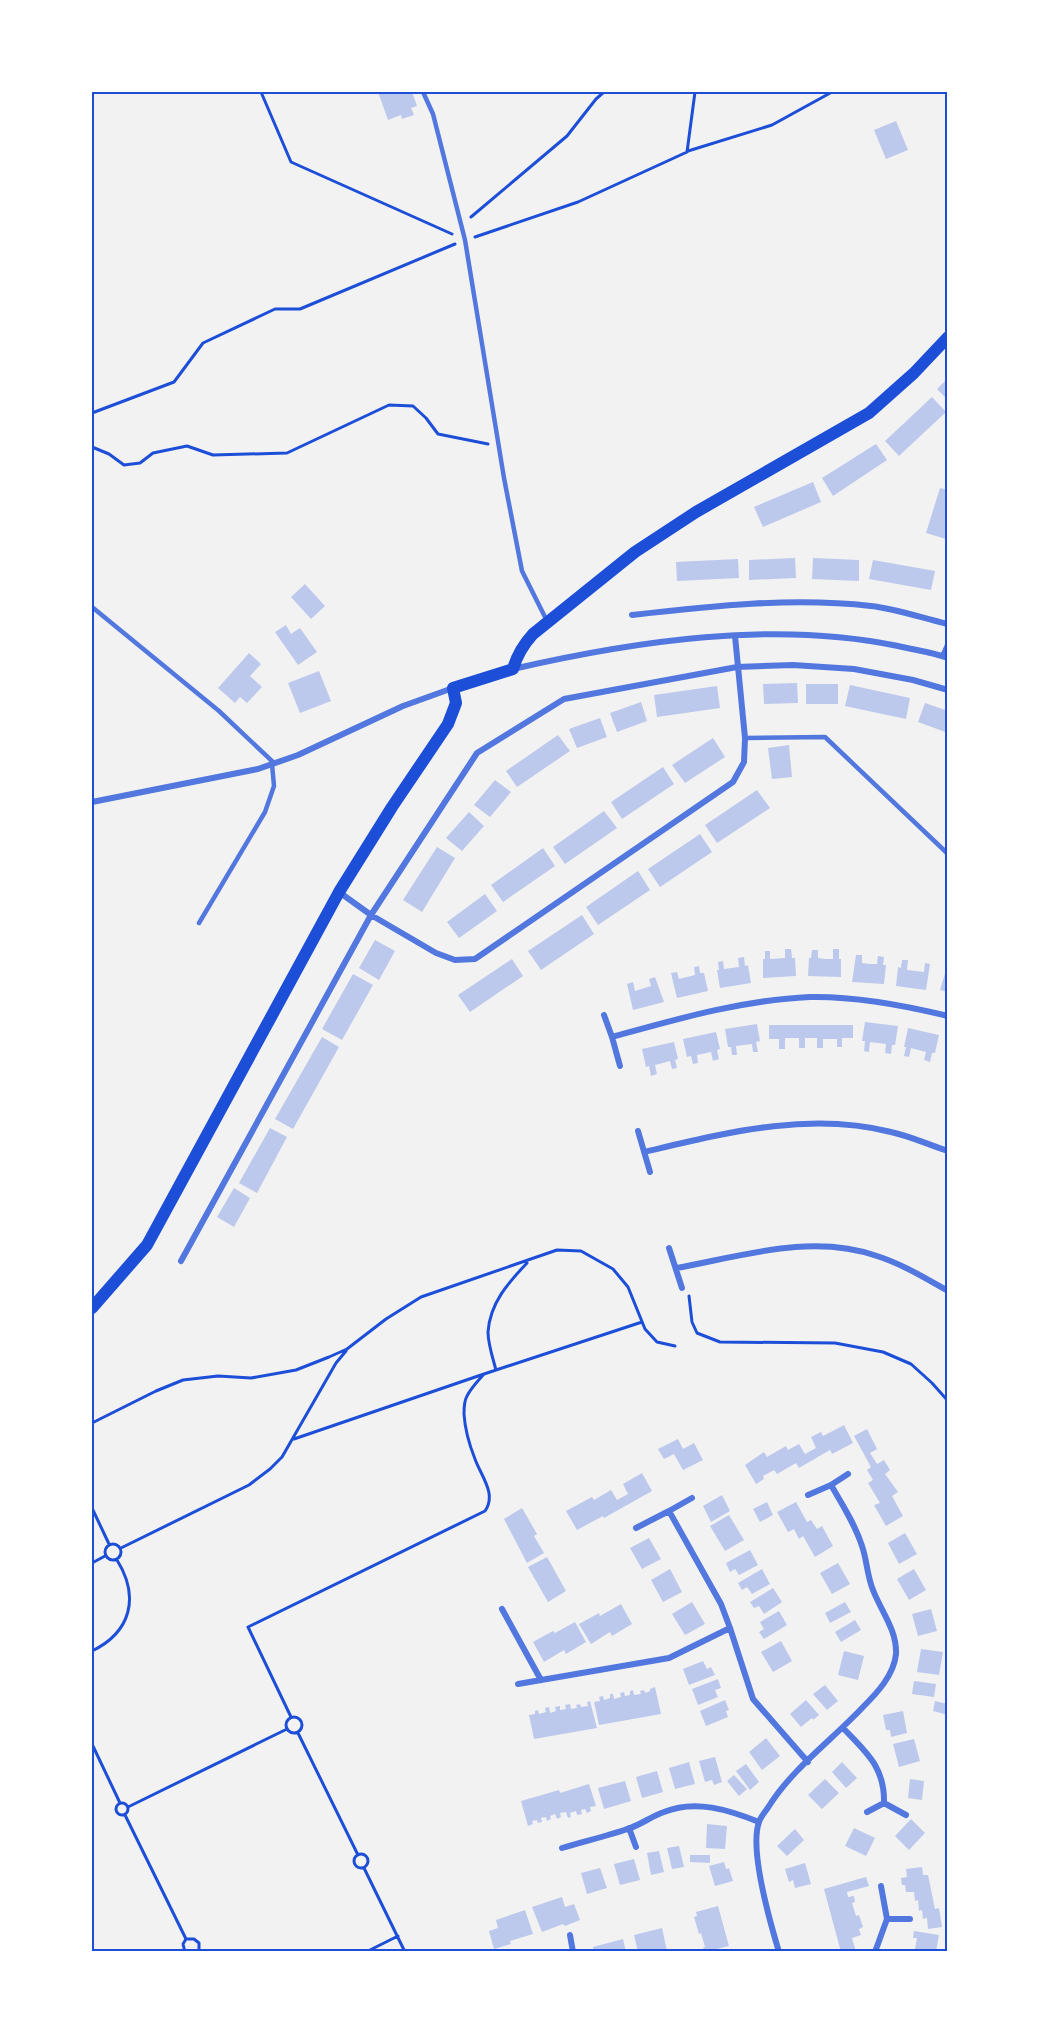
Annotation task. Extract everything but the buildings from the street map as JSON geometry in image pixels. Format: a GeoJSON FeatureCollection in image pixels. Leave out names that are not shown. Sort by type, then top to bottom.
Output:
{"type":"FeatureCollection","features":[{"type":"Feature","properties":{"kind":"main road"},"geometry":{"type":"LineString","coordinates":[[92,1308],[147,1245],[339,892],[392,807],[448,724],[456,703],[453,688],[513,669],[523,645],[635,552],[869,412],[915,374],[948,337]]}},
{"type":"Feature","properties":{"kind":"street"},"geometry":{"type":"LineString","coordinates":[[632,615],[702,607],[782,602],[871,606],[948,624]]}},
{"type":"Feature","properties":{"kind":"street"},"geometry":{"type":"LineString","coordinates":[[513,669],[581,653],[735,636],[817,635],[868,640],[946,657],[948,645]]}},
{"type":"Feature","properties":{"kind":"street"},"geometry":{"type":"LineString","coordinates":[[339,892],[371,915],[436,952],[455,960],[475,959],[733,782],[744,762],[745,738],[735,636]]}},
{"type":"Feature","properties":{"kind":"street"},"geometry":{"type":"LineString","coordinates":[[182,1261],[371,915],[477,753],[564,699],[737,667],[793,665],[854,669],[913,680],[948,690]]}},
{"type":"Feature","properties":{"kind":"street"},"geometry":{"type":"LineString","coordinates":[[92,802],[258,769],[298,755],[403,706],[453,688]]}},
{"type":"Feature","properties":{"kind":"street"},"geometry":{"type":"LineString","coordinates":[[612,1037],[712,1010],[794,998],[872,1001],[948,1016]]}},
{"type":"Feature","properties":{"kind":"street"},"geometry":{"type":"LineString","coordinates":[[604,1015],[620,1066]]}},
{"type":"Feature","properties":{"kind":"street"},"geometry":{"type":"LineString","coordinates":[[645,1152],[731,1131],[763,1126],[803,1124],[839,1124],[890,1131],[948,1151]]}},
{"type":"Feature","properties":{"kind":"street"},"geometry":{"type":"LineString","coordinates":[[639,1131],[650,1172]]}},
{"type":"Feature","properties":{"kind":"street"},"geometry":{"type":"LineString","coordinates":[[677,1268],[800,1245],[826,1246],[852,1249],[895,1262],[948,1291]]}},
{"type":"Feature","properties":{"kind":"street"},"geometry":{"type":"LineString","coordinates":[[669,1248],[682,1288]]}},
{"type":"Feature","properties":{"kind":"street"},"geometry":{"type":"LineString","coordinates":[[808,1495],[831,1485],[848,1474]]}},
{"type":"Feature","properties":{"kind":"street"},"geometry":{"type":"LineString","coordinates":[[779,1952],[758,1867],[759,1822],[780,1788],[877,1693],[890,1673],[896,1654],[888,1619],[870,1582],[859,1538],[831,1485]]}},
{"type":"Feature","properties":{"kind":"street"},"geometry":{"type":"LineString","coordinates":[[636,1528],[692,1498]]}},
{"type":"Feature","properties":{"kind":"street"},"geometry":{"type":"LineString","coordinates":[[669,1511],[721,1604],[753,1699],[808,1762]]}},
{"type":"Feature","properties":{"kind":"street"},"geometry":{"type":"LineString","coordinates":[[502,1609],[541,1680]]}},
{"type":"Feature","properties":{"kind":"street"},"geometry":{"type":"LineString","coordinates":[[518,1684],[669,1658],[730,1628]]}},
{"type":"Feature","properties":{"kind":"street"},"geometry":{"type":"LineString","coordinates":[[843,1728],[875,1762],[882,1781],[884,1803]]}},
{"type":"Feature","properties":{"kind":"street"},"geometry":{"type":"LineString","coordinates":[[867,1812],[884,1803]]}},
{"type":"Feature","properties":{"kind":"street"},"geometry":{"type":"LineString","coordinates":[[884,1803],[906,1815]]}},
{"type":"Feature","properties":{"kind":"street"},"geometry":{"type":"LineString","coordinates":[[562,1848],[630,1828],[675,1808],[698,1806],[718,1808],[759,1822]]}},
{"type":"Feature","properties":{"kind":"street"},"geometry":{"type":"LineString","coordinates":[[630,1828],[636,1847]]}},
{"type":"Feature","properties":{"kind":"street"},"geometry":{"type":"LineString","coordinates":[[875,1952],[887,1919],[881,1886]]}},
{"type":"Feature","properties":{"kind":"street"},"geometry":{"type":"LineString","coordinates":[[887,1919],[910,1919]]}},
{"type":"Feature","properties":{"kind":"street"},"geometry":{"type":"LineString","coordinates":[[570,1935],[573,1952]]}},
{"type":"Feature","properties":{"kind":"lane"},"geometry":{"type":"LineString","coordinates":[[423,92],[433,114],[465,240],[522,571],[548,622]]}},
{"type":"Feature","properties":{"kind":"lane"},"geometry":{"type":"LineString","coordinates":[[92,607],[219,711],[273,764],[274,786],[265,812],[199,923]]}},
{"type":"Feature","properties":{"kind":"lane"},"geometry":{"type":"LineString","coordinates":[[745,738],[825,737],[948,854]]}},
{"type":"Feature","properties":{"kind":"path"},"geometry":{"type":"LineString","coordinates":[[261,92],[291,162],[465,240]]}},
{"type":"Feature","properties":{"kind":"path"},"geometry":{"type":"LineString","coordinates":[[461,226],[567,136],[604,92]]}},
{"type":"Feature","properties":{"kind":"path"},"geometry":{"type":"LineString","coordinates":[[687,152],[695,92]]}},
{"type":"Feature","properties":{"kind":"path"},"geometry":{"type":"LineString","coordinates":[[92,413],[174,382],[203,343],[275,309],[300,309],[465,240],[578,202],[687,152],[772,125],[832,92]]}},
{"type":"Feature","properties":{"kind":"path"},"geometry":{"type":"LineString","coordinates":[[92,447],[109,454],[124,465],[140,463],[153,453],[187,446],[213,455],[287,453],[390,405],[412,406],[426,418],[438,434],[499,446]]}},
{"type":"Feature","properties":{"kind":"path"},"geometry":{"type":"LineString","coordinates":[[121,1548],[249,1485],[276,1463],[294,1439],[336,1363],[347,1349],[386,1319],[421,1297],[557,1250],[581,1251],[614,1269],[628,1287],[645,1329],[657,1342],[675,1346]]}},
{"type":"Feature","properties":{"kind":"path"},"geometry":{"type":"LineString","coordinates":[[496,1370],[488,1333],[495,1303],[507,1283],[530,1260]]}},
{"type":"Feature","properties":{"kind":"path"},"geometry":{"type":"LineString","coordinates":[[682,1288],[689,1296],[692,1322],[697,1333],[720,1342],[835,1343],[883,1352],[911,1364],[948,1401]]}},
{"type":"Feature","properties":{"kind":"path"},"geometry":{"type":"LineString","coordinates":[[294,1439],[642,1322]]}},
{"type":"Feature","properties":{"kind":"path"},"geometry":{"type":"LineString","coordinates":[[92,1423],[183,1380],[218,1376],[251,1378],[296,1370],[347,1349]]}},
{"type":"Feature","properties":{"kind":"path"},"geometry":{"type":"LineString","coordinates":[[291,1718],[248,1627],[485,1511],[490,1497],[465,1430],[464,1410],[465,1397],[484,1374]]}},
{"type":"Feature","properties":{"kind":"path"},"geometry":{"type":"LineString","coordinates":[[92,1508],[109,1544]]}},
{"type":"Feature","properties":{"kind":"path"},"geometry":{"type":"LineString","coordinates":[[105,1556],[110,1560],[117,1560],[122,1555],[121,1548],[116,1544],[109,1544]]}},
{"type":"Feature","properties":{"kind":"path"},"geometry":{"type":"LineString","coordinates":[[105,1556],[105,1549],[109,1544]]}},
{"type":"Feature","properties":{"kind":"path"},"geometry":{"type":"LineString","coordinates":[[92,1563],[105,1556]]}},
{"type":"Feature","properties":{"kind":"path"},"geometry":{"type":"LineString","coordinates":[[92,1651],[105,1644],[117,1632],[129,1610],[130,1593],[126,1575],[117,1560]]}},
{"type":"Feature","properties":{"kind":"path"},"geometry":{"type":"LineString","coordinates":[[298,1717],[302,1722],[302,1728],[298,1733],[292,1733],[287,1729],[286,1722],[291,1718],[298,1717]]}},
{"type":"Feature","properties":{"kind":"path"},"geometry":{"type":"LineString","coordinates":[[128,1807],[287,1729]]}},
{"type":"Feature","properties":{"kind":"path"},"geometry":{"type":"LineString","coordinates":[[298,1733],[358,1855]]}},
{"type":"Feature","properties":{"kind":"path"},"geometry":{"type":"LineString","coordinates":[[92,1744],[120,1803]]}},
{"type":"Feature","properties":{"kind":"path"},"geometry":{"type":"LineString","coordinates":[[120,1803],[125,1803],[128,1807]]}},
{"type":"Feature","properties":{"kind":"path"},"geometry":{"type":"LineString","coordinates":[[120,1803],[116,1806],[116,1811],[124,1815],[186,1940]]}},
{"type":"Feature","properties":{"kind":"path"},"geometry":{"type":"LineString","coordinates":[[124,1815],[128,1812],[128,1807]]}},
{"type":"Feature","properties":{"kind":"path"},"geometry":{"type":"LineString","coordinates":[[364,1854],[368,1858],[368,1864],[364,1868],[358,1868],[355,1864],[355,1858],[358,1855],[364,1854]]}},
{"type":"Feature","properties":{"kind":"path"},"geometry":{"type":"LineString","coordinates":[[364,1868],[405,1952]]}},
{"type":"Feature","properties":{"kind":"path"},"geometry":{"type":"LineString","coordinates":[[366,1952],[398,1936]]}},
{"type":"Feature","properties":{"kind":"path"},"geometry":{"type":"LineString","coordinates":[[186,1940],[194,1939],[199,1943],[197,1952]]}},
{"type":"Feature","properties":{"kind":"path"},"geometry":{"type":"LineString","coordinates":[[185,1952],[183,1944],[186,1940]]}}]}
